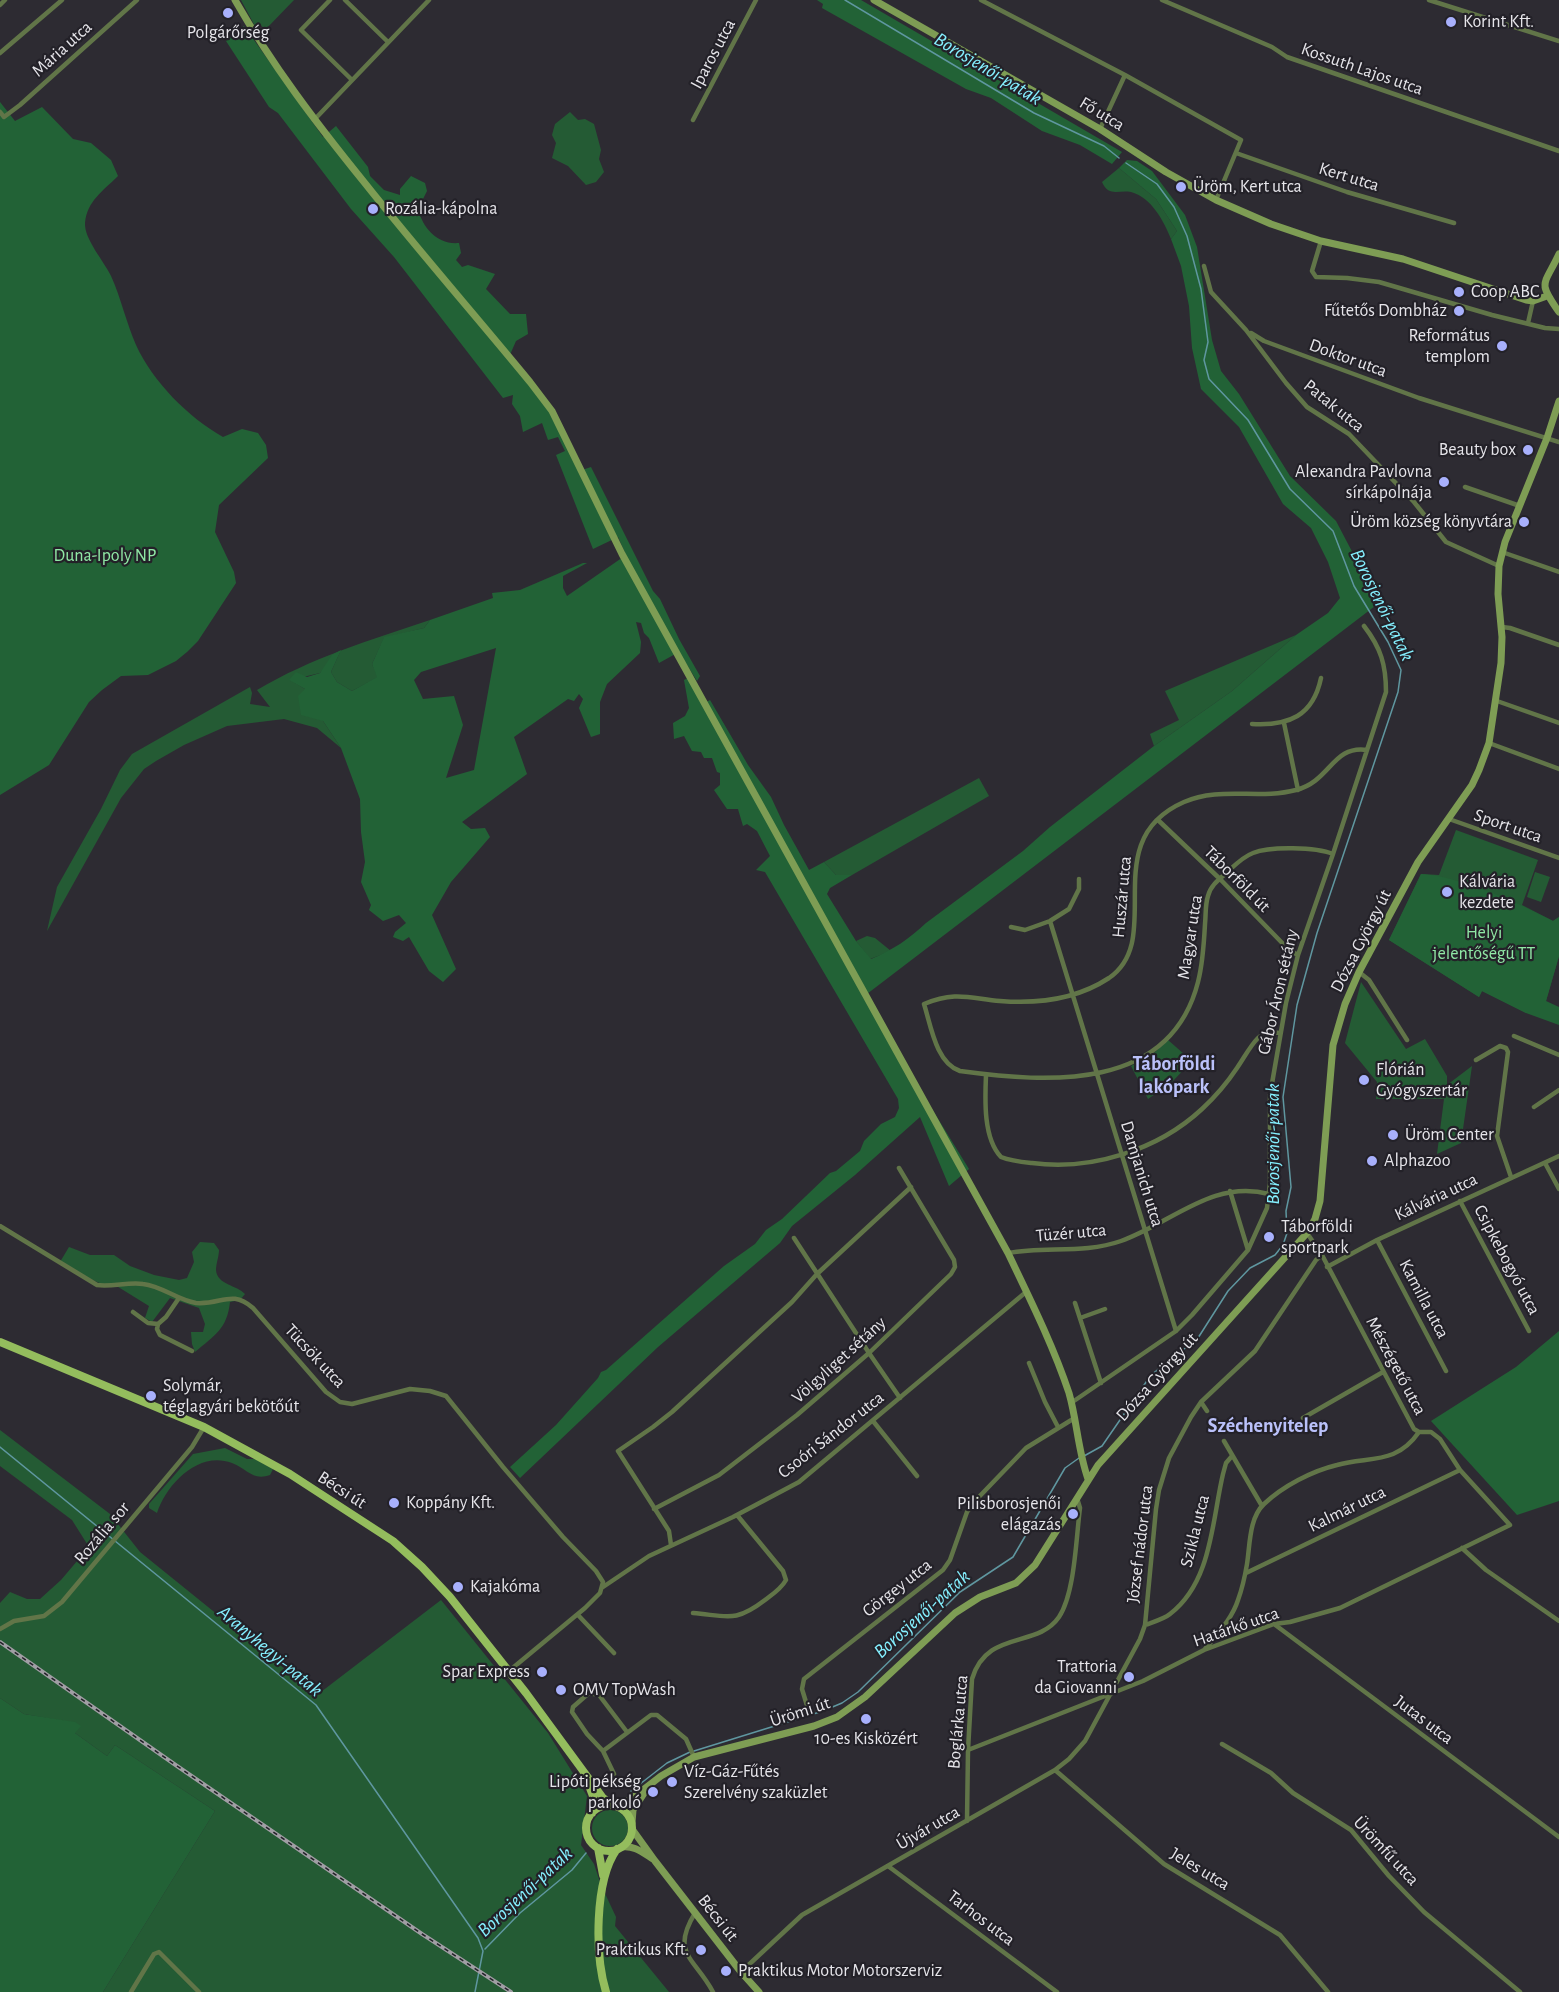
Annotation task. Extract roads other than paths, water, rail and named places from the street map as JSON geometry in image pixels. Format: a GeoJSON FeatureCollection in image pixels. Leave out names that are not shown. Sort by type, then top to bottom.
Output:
{"type":"FeatureCollection","features":[{"type":"Feature","properties":{"kind":"main road","name":"Bécsi út"},"geometry":{"type":"LineString","coordinates":[[0,1342],[204,1426],[290,1474],[405,1551],[450,1597],[509,1671],[603,1798],[614,1806]]}},
{"type":"Feature","properties":{"kind":"main road","name":"Bécsi út"},"geometry":{"type":"LineString","coordinates":[[583,1772],[592,1797],[592,1813]]}},
{"type":"Feature","properties":{"kind":"main road"},"geometry":{"type":"LineString","coordinates":[[604,1880],[598,1848],[590,1839],[587,1822],[592,1813],[601,1806],[614,1806],[624,1810],[632,1826],[630,1838],[619,1848],[609,1863],[604,1880],[599,1936],[600,1966],[606,1992]]}},
{"type":"Feature","properties":{"kind":"main road"},"geometry":{"type":"LineString","coordinates":[[598,1848],[605,1850],[619,1848]]}},
{"type":"Feature","properties":{"kind":"street"},"geometry":{"type":"LineString","coordinates":[[0,5],[5,0]]}},
{"type":"Feature","properties":{"kind":"street"},"geometry":{"type":"LineString","coordinates":[[0,53],[62,0]]}},
{"type":"Feature","properties":{"kind":"street","name":"Mária utca"},"geometry":{"type":"LineString","coordinates":[[2,114],[20,105],[137,0]]}},
{"type":"Feature","properties":{"kind":"street"},"geometry":{"type":"LineString","coordinates":[[235,0],[286,82],[314,120],[552,411],[622,554],[1008,1254],[1056,1357],[1071,1403],[1080,1452],[1088,1479]]}},
{"type":"Feature","properties":{"kind":"street"},"geometry":{"type":"LineString","coordinates":[[330,0],[300,30],[352,80]]}},
{"type":"Feature","properties":{"kind":"street"},"geometry":{"type":"LineString","coordinates":[[345,0],[388,42]]}},
{"type":"Feature","properties":{"kind":"street","name":"Iparos utca"},"geometry":{"type":"LineString","coordinates":[[693,120],[756,0]]}},
{"type":"Feature","properties":{"kind":"street","name":"Fő utca"},"geometry":{"type":"LineString","coordinates":[[874,0],[1100,129],[1166,172],[1216,200],[1271,224],[1321,242],[1403,259],[1533,301]]}},
{"type":"Feature","properties":{"kind":"street"},"geometry":{"type":"LineString","coordinates":[[981,0],[1238,137],[1241,140],[1216,200]]}},
{"type":"Feature","properties":{"kind":"street","name":"Kossuth Lajos utca"},"geometry":{"type":"LineString","coordinates":[[1162,0],[1272,47],[1287,57],[1559,151]]}},
{"type":"Feature","properties":{"kind":"street"},"geometry":{"type":"LineString","coordinates":[[1429,0],[1559,41]]}},
{"type":"Feature","properties":{"kind":"street"},"geometry":{"type":"LineString","coordinates":[[314,120],[426,1]]}},
{"type":"Feature","properties":{"kind":"street"},"geometry":{"type":"LineString","coordinates":[[1100,129],[1125,75]]}},
{"type":"Feature","properties":{"kind":"street","name":"Kert utca"},"geometry":{"type":"LineString","coordinates":[[1236,153],[1347,192],[1454,223]]}},
{"type":"Feature","properties":{"kind":"street"},"geometry":{"type":"LineString","coordinates":[[1321,242],[1312,271],[1316,277],[1379,282],[1492,315],[1545,328],[1559,329]]}},
{"type":"Feature","properties":{"kind":"street"},"geometry":{"type":"LineString","coordinates":[[1558,310],[1544,288],[1559,254]]}},
{"type":"Feature","properties":{"kind":"street","name":"Patak utca"},"geometry":{"type":"LineString","coordinates":[[1204,266],[1211,292],[1246,330],[1307,407],[1349,434],[1414,502],[1446,542],[1499,566]]}},
{"type":"Feature","properties":{"kind":"street"},"geometry":{"type":"LineString","coordinates":[[1528,323],[1533,301],[1547,296]]}},
{"type":"Feature","properties":{"kind":"street","name":"Doktor utca"},"geometry":{"type":"LineString","coordinates":[[1246,330],[1264,341],[1419,398],[1559,442]]}},
{"type":"Feature","properties":{"kind":"street","name":"Dózsa György út"},"geometry":{"type":"LineString","coordinates":[[1088,1479],[1098,1465],[1307,1233],[1315,1219],[1320,1201],[1334,1045],[1346,1004],[1359,972],[1418,862],[1472,785],[1489,743],[1502,663],[1502,627],[1498,594],[1499,566],[1502,552],[1547,438],[1559,401]]}},
{"type":"Feature","properties":{"kind":"street"},"geometry":{"type":"LineString","coordinates":[[1466,487],[1521,506]]}},
{"type":"Feature","properties":{"kind":"street"},"geometry":{"type":"LineString","coordinates":[[1502,552],[1559,572]]}},
{"type":"Feature","properties":{"kind":"street","name":"Gábor Áron sétány"},"geometry":{"type":"LineString","coordinates":[[1071,1403],[1176,1331],[1248,1250],[1267,1208],[1270,1095],[1280,1033],[1298,955],[1383,704],[1386,681],[1377,643],[1364,626]]}},
{"type":"Feature","properties":{"kind":"street"},"geometry":{"type":"LineString","coordinates":[[1502,627],[1559,645]]}},
{"type":"Feature","properties":{"kind":"street"},"geometry":{"type":"LineString","coordinates":[[1252,724],[1284,723],[1307,708],[1315,699],[1321,678]]}},
{"type":"Feature","properties":{"kind":"street"},"geometry":{"type":"LineString","coordinates":[[1497,701],[1559,723]]}},
{"type":"Feature","properties":{"kind":"street"},"geometry":{"type":"LineString","coordinates":[[1284,723],[1298,790]]}},
{"type":"Feature","properties":{"kind":"street"},"geometry":{"type":"LineString","coordinates":[[1489,743],[1559,768]]}},
{"type":"Feature","properties":{"kind":"street","name":"Huszár utca"},"geometry":{"type":"LineString","coordinates":[[924,1004],[955,996],[1016,1002],[1073,995],[1091,989],[1118,971],[1129,955],[1133,930],[1136,860],[1141,843],[1158,820],[1183,802],[1199,797],[1219,793],[1280,794],[1298,790],[1317,781],[1346,752],[1352,749],[1367,750]]}},
{"type":"Feature","properties":{"kind":"street","name":"Sport utca"},"geometry":{"type":"LineString","coordinates":[[1449,819],[1559,858]]}},
{"type":"Feature","properties":{"kind":"street","name":"Táborföld út"},"geometry":{"type":"LineString","coordinates":[[1158,820],[1220,879],[1288,950],[1298,955]]}},
{"type":"Feature","properties":{"kind":"street","name":"Magyar utca"},"geometry":{"type":"LineString","coordinates":[[924,1004],[934,1038],[944,1060],[953,1069],[986,1074],[1050,1078],[1098,1074],[1121,1068],[1154,1051],[1181,1022],[1190,1005],[1198,984],[1208,896],[1212,887],[1242,859],[1260,850],[1324,850],[1334,854]]}},
{"type":"Feature","properties":{"kind":"street"},"geometry":{"type":"LineString","coordinates":[[1011,927],[1025,930],[1050,921],[1069,909],[1079,889],[1079,879]]}},
{"type":"Feature","properties":{"kind":"street","name":"Damjanich utca"},"geometry":{"type":"LineString","coordinates":[[1050,921],[1176,1331]]}},
{"type":"Feature","properties":{"kind":"street"},"geometry":{"type":"LineString","coordinates":[[1359,972],[1369,980],[1407,1040]]}},
{"type":"Feature","properties":{"kind":"street"},"geometry":{"type":"LineString","coordinates":[[986,1074],[987,1122],[1001,1157],[1047,1165],[1090,1162],[1122,1155],[1152,1142],[1188,1120],[1203,1109],[1223,1086],[1257,1039],[1268,1033],[1280,1033]]}},
{"type":"Feature","properties":{"kind":"street"},"geometry":{"type":"LineString","coordinates":[[1515,1036],[1559,1055]]}},
{"type":"Feature","properties":{"kind":"street"},"geometry":{"type":"LineString","coordinates":[[1476,1060],[1500,1046],[1506,1048],[1508,1052],[1497,1136],[1511,1177]]}},
{"type":"Feature","properties":{"kind":"street"},"geometry":{"type":"LineString","coordinates":[[1534,1107],[1559,1090]]}},
{"type":"Feature","properties":{"kind":"street","name":"Kálvária utca"},"geometry":{"type":"LineString","coordinates":[[1327,1267],[1377,1240],[1559,1156]]}},
{"type":"Feature","properties":{"kind":"street"},"geometry":{"type":"LineString","coordinates":[[1545,1163],[1559,1189]]}},
{"type":"Feature","properties":{"kind":"street","name":"Völgyliget sétány"},"geometry":{"type":"LineString","coordinates":[[654,1509],[719,1475],[797,1415],[869,1353],[951,1274],[955,1267],[954,1260],[900,1168]]}},
{"type":"Feature","properties":{"kind":"street"},"geometry":{"type":"LineString","coordinates":[[671,1545],[669,1531],[618,1451],[653,1428],[672,1412],[792,1302],[817,1274],[911,1187]]}},
{"type":"Feature","properties":{"kind":"street","name":"Tüzér utca"},"geometry":{"type":"LineString","coordinates":[[1008,1254],[1025,1250],[1094,1248],[1145,1232],[1204,1199],[1230,1191],[1254,1190],[1269,1194]]}},
{"type":"Feature","properties":{"kind":"street"},"geometry":{"type":"LineString","coordinates":[[1230,1191],[1248,1250]]}},
{"type":"Feature","properties":{"kind":"street","name":"Csipkebogyó utca"},"geometry":{"type":"LineString","coordinates":[[1460,1202],[1529,1331]]}},
{"type":"Feature","properties":{"kind":"street","name":"Tücsök utca"},"geometry":{"type":"LineString","coordinates":[[0,1226],[97,1285],[142,1283],[178,1298],[198,1303],[212,1303],[231,1298],[243,1299],[261,1316],[326,1392],[340,1402],[352,1404],[410,1389],[446,1396],[503,1467],[600,1576],[603,1587]]}},
{"type":"Feature","properties":{"kind":"street"},"geometry":{"type":"LineString","coordinates":[[1307,1233],[1322,1256]]}},
{"type":"Feature","properties":{"kind":"street"},"geometry":{"type":"LineString","coordinates":[[794,1238],[900,1398]]}},
{"type":"Feature","properties":{"kind":"street","name":"Kamilla utca"},"geometry":{"type":"LineString","coordinates":[[1377,1240],[1446,1371]]}},
{"type":"Feature","properties":{"kind":"street","name":"Mészégető utca"},"geometry":{"type":"LineString","coordinates":[[1322,1256],[1414,1429],[1419,1432],[1431,1432],[1440,1439],[1460,1470],[1510,1525]]}},
{"type":"Feature","properties":{"kind":"street","name":"József nádor utca"},"geometry":{"type":"LineString","coordinates":[[1113,1693],[1134,1653],[1145,1625],[1151,1549],[1159,1490],[1169,1458],[1201,1402],[1255,1351],[1316,1260],[1322,1256]]}},
{"type":"Feature","properties":{"kind":"street","name":"Csoóri Sándor utca"},"geometry":{"type":"LineString","coordinates":[[603,1587],[650,1556],[737,1515],[799,1482],[1026,1292]]}},
{"type":"Feature","properties":{"kind":"street"},"geometry":{"type":"LineString","coordinates":[[178,1298],[166,1317],[158,1324],[157,1329],[160,1335],[192,1351]]}},
{"type":"Feature","properties":{"kind":"street"},"geometry":{"type":"LineString","coordinates":[[1075,1303],[1101,1383]]}},
{"type":"Feature","properties":{"kind":"street"},"geometry":{"type":"LineString","coordinates":[[1080,1318],[1105,1308]]}},
{"type":"Feature","properties":{"kind":"street"},"geometry":{"type":"LineString","coordinates":[[132,1312],[148,1323],[158,1324]]}},
{"type":"Feature","properties":{"kind":"street"},"geometry":{"type":"LineString","coordinates":[[1029,1363],[1058,1427]]}},
{"type":"Feature","properties":{"kind":"street"},"geometry":{"type":"LineString","coordinates":[[1303,1418],[1383,1372]]}},
{"type":"Feature","properties":{"kind":"street"},"geometry":{"type":"LineString","coordinates":[[1201,1402],[1206,1411]]}},
{"type":"Feature","properties":{"kind":"street","name":"Görgey utca"},"geometry":{"type":"LineString","coordinates":[[809,1712],[802,1689],[804,1678],[943,1570],[950,1560],[967,1512],[976,1500],[1026,1448],[1073,1419]]}},
{"type":"Feature","properties":{"kind":"street"},"geometry":{"type":"LineString","coordinates":[[873,1421],[917,1476]]}},
{"type":"Feature","properties":{"kind":"street","name":"Rozália sor"},"geometry":{"type":"LineString","coordinates":[[0,1629],[14,1621],[36,1618],[52,1612],[192,1448],[204,1426]]}},
{"type":"Feature","properties":{"kind":"street"},"geometry":{"type":"LineString","coordinates":[[1204,1650],[1233,1612],[1246,1573],[1254,1519],[1262,1506],[1284,1489],[1316,1473],[1337,1465],[1374,1460],[1391,1455],[1409,1443],[1419,1432]]}},
{"type":"Feature","properties":{"kind":"street"},"geometry":{"type":"LineString","coordinates":[[1224,1441],[1262,1506]]}},
{"type":"Feature","properties":{"kind":"street","name":"Szikla utca"},"geometry":{"type":"LineString","coordinates":[[1145,1625],[1169,1615],[1197,1581],[1205,1559],[1222,1474],[1226,1463],[1232,1456]]}},
{"type":"Feature","properties":{"kind":"street","name":"Kalmár utca"},"geometry":{"type":"LineString","coordinates":[[1246,1573],[1460,1470]]}},
{"type":"Feature","properties":{"kind":"street","name":"Ürömi út"},"geometry":{"type":"LineString","coordinates":[[614,1806],[626,1803],[693,1755],[818,1725],[845,1712],[865,1697],[955,1613],[980,1597],[1016,1583],[1026,1576],[1035,1566],[1088,1479]]}},
{"type":"Feature","properties":{"kind":"street","name":"Boglárka utca"},"geometry":{"type":"LineString","coordinates":[[967,1821],[972,1679],[983,1658],[997,1647],[1045,1629],[1057,1619],[1065,1606],[1080,1508],[1077,1498]]}},
{"type":"Feature","properties":{"kind":"street"},"geometry":{"type":"LineString","coordinates":[[693,1613],[733,1617],[747,1613],[782,1587],[786,1580],[783,1571],[737,1515]]}},
{"type":"Feature","properties":{"kind":"street","name":"Határkő utca"},"geometry":{"type":"LineString","coordinates":[[968,1750],[1143,1682],[1204,1650],[1274,1624],[1290,1622],[1340,1608],[1510,1525]]}},
{"type":"Feature","properties":{"kind":"street"},"geometry":{"type":"LineString","coordinates":[[1462,1548],[1486,1570],[1559,1621]]}},
{"type":"Feature","properties":{"kind":"street"},"geometry":{"type":"LineString","coordinates":[[509,1671],[578,1615],[603,1587]]}},
{"type":"Feature","properties":{"kind":"street"},"geometry":{"type":"LineString","coordinates":[[578,1615],[614,1653]]}},
{"type":"Feature","properties":{"kind":"street","name":"Jutas utca"},"geometry":{"type":"LineString","coordinates":[[1274,1624],[1559,1837]]}},
{"type":"Feature","properties":{"kind":"street","name":"Újvár utca"},"geometry":{"type":"LineString","coordinates":[[741,1971],[802,1915],[1069,1760],[1085,1741],[1113,1693]]}},
{"type":"Feature","properties":{"kind":"street"},"geometry":{"type":"LineString","coordinates":[[614,1773],[603,1750],[587,1734],[572,1712],[573,1707],[590,1694],[599,1695],[627,1732]]}},
{"type":"Feature","properties":{"kind":"street"},"geometry":{"type":"LineString","coordinates":[[603,1750],[651,1715],[657,1715],[686,1739],[693,1755]]}},
{"type":"Feature","properties":{"kind":"street","name":"Ürömfű utca"},"geometry":{"type":"LineString","coordinates":[[1222,1744],[1271,1773],[1293,1793],[1351,1830],[1389,1876],[1424,1912],[1520,1992]]}},
{"type":"Feature","properties":{"kind":"street","name":"Jeles utca"},"geometry":{"type":"LineString","coordinates":[[1055,1770],[1164,1864],[1280,1935],[1328,1992]]}},
{"type":"Feature","properties":{"kind":"street","name":"Ürömi út"},"geometry":{"type":"LineString","coordinates":[[632,1826],[633,1810],[647,1788]]}},
{"type":"Feature","properties":{"kind":"street","name":"Bécsi út"},"geometry":{"type":"LineString","coordinates":[[632,1826],[655,1861],[759,1992]]}},
{"type":"Feature","properties":{"kind":"street","name":"Bécsi út"},"geometry":{"type":"LineString","coordinates":[[619,1848],[637,1849],[655,1861]]}},
{"type":"Feature","properties":{"kind":"street","name":"Tarhos utca"},"geometry":{"type":"LineString","coordinates":[[888,1866],[1057,1992]]}},
{"type":"Feature","properties":{"kind":"street"},"geometry":{"type":"LineString","coordinates":[[695,1913],[685,1932],[686,1951],[713,1992]]}},
{"type":"Feature","properties":{"kind":"street"},"geometry":{"type":"LineString","coordinates":[[132,1992],[154,1954],[159,1952],[200,1992]]}},
{"type":"Feature","properties":{"kind":"waterway","name":"Borosjenői-patak"},"geometry":{"type":"LineString","coordinates":[[845,0],[1034,113],[1104,146],[1119,158]]}},
{"type":"Feature","properties":{"kind":"waterway","name":"Borosjenői-patak"},"geometry":{"type":"LineString","coordinates":[[1084,1456],[1102,1446],[1151,1375],[1198,1338],[1228,1291],[1250,1268],[1275,1255],[1283,1245],[1287,1233],[1286,1211],[1291,1187],[1283,1097],[1297,1005],[1317,933],[1398,692],[1401,670],[1388,642],[1354,586],[1333,531],[1290,489],[1248,420],[1209,379],[1204,360],[1208,342],[1201,289],[1187,236],[1174,207],[1157,184],[1126,163]]}},
{"type":"Feature","properties":{"kind":"waterway","name":"Aranyhegyi-patak"},"geometry":{"type":"LineString","coordinates":[[0,1447],[316,1705],[478,1938],[483,1951],[475,1992]]}},
{"type":"Feature","properties":{"kind":"waterway","name":"Borosjenői-patak"},"geometry":{"type":"LineString","coordinates":[[694,1751],[823,1711],[842,1703],[858,1692],[960,1592],[1013,1557],[1065,1468],[1079,1458]]}},
{"type":"Feature","properties":{"kind":"waterway","name":"Borosjenői-patak"},"geometry":{"type":"LineString","coordinates":[[631,1791],[667,1763],[690,1752]]}},
{"type":"Feature","properties":{"kind":"waterway","name":"Borosjenői-patak"},"geometry":{"type":"LineString","coordinates":[[485,1949],[520,1913],[572,1870],[586,1853]]}},
{"type":"Feature","properties":{"kind":"railway"},"geometry":{"type":"LineString","coordinates":[[0,1642],[422,1934],[511,1992]]}},
{"type":"Feature","properties":{"kind":"place","name":"Polgárőrség"},"geometry":{"type":"Point","coordinates":[228,13]}},
{"type":"Feature","properties":{"kind":"place","name":"Korint Kft."},"geometry":{"type":"Point","coordinates":[1451,22]}},
{"type":"Feature","properties":{"kind":"place","name":"Üröm, Kert utca"},"geometry":{"type":"Point","coordinates":[1181,187]}},
{"type":"Feature","properties":{"kind":"place","name":"Rozália-kápolna"},"geometry":{"type":"Point","coordinates":[373,209]}},
{"type":"Feature","properties":{"kind":"place","name":"Coop ABC"},"geometry":{"type":"Point","coordinates":[1459,292]}},
{"type":"Feature","properties":{"kind":"place","name":"Fűtetős Dombház"},"geometry":{"type":"Point","coordinates":[1459,311]}},
{"type":"Feature","properties":{"kind":"place","name":"Református templom"},"geometry":{"type":"Point","coordinates":[1502,346]}},
{"type":"Feature","properties":{"kind":"place","name":"Beauty box"},"geometry":{"type":"Point","coordinates":[1528,450]}},
{"type":"Feature","properties":{"kind":"place","name":"Alexandra Pavlovna sírkápolnája"},"geometry":{"type":"Point","coordinates":[1444,482]}},
{"type":"Feature","properties":{"kind":"place","name":"Üröm község könyvtára"},"geometry":{"type":"Point","coordinates":[1524,522]}},
{"type":"Feature","properties":{"kind":"place","name":"Kálvária kezdete"},"geometry":{"type":"Point","coordinates":[1447,892]}},
{"type":"Feature","properties":{"kind":"place","name":"Flórián Gyógyszertár"},"geometry":{"type":"Point","coordinates":[1364,1080]}},
{"type":"Feature","properties":{"kind":"place","name":"Üröm Center"},"geometry":{"type":"Point","coordinates":[1393,1135]}},
{"type":"Feature","properties":{"kind":"place","name":"Alphazoo"},"geometry":{"type":"Point","coordinates":[1372,1161]}},
{"type":"Feature","properties":{"kind":"place","name":"Táborföldi sportpark"},"geometry":{"type":"Point","coordinates":[1269,1237]}},
{"type":"Feature","properties":{"kind":"place","name":"Solymár, téglagyári bekötőút"},"geometry":{"type":"Point","coordinates":[151,1396]}},
{"type":"Feature","properties":{"kind":"place","name":"Koppány Kft."},"geometry":{"type":"Point","coordinates":[394,1503]}},
{"type":"Feature","properties":{"kind":"place","name":"Pilisborosjenői elágazás"},"geometry":{"type":"Point","coordinates":[1073,1514]}},
{"type":"Feature","properties":{"kind":"place","name":"Kajakóma"},"geometry":{"type":"Point","coordinates":[458,1587]}},
{"type":"Feature","properties":{"kind":"place","name":"Spar Express"},"geometry":{"type":"Point","coordinates":[542,1672]}},
{"type":"Feature","properties":{"kind":"place","name":"Trattoria da Giovanni"},"geometry":{"type":"Point","coordinates":[1129,1677]}},
{"type":"Feature","properties":{"kind":"place","name":"OMV TopWash"},"geometry":{"type":"Point","coordinates":[561,1690]}},
{"type":"Feature","properties":{"kind":"place","name":"10-es Kisközért"},"geometry":{"type":"Point","coordinates":[866,1719]}},
{"type":"Feature","properties":{"kind":"place","name":"Víz-Gáz-Fűtés Szerelvény szaküzlet"},"geometry":{"type":"Point","coordinates":[672,1782]}},
{"type":"Feature","properties":{"kind":"place","name":"Lipóti pékség parkoló"},"geometry":{"type":"Point","coordinates":[653,1792]}},
{"type":"Feature","properties":{"kind":"place","name":"Praktikus Kft."},"geometry":{"type":"Point","coordinates":[701,1950]}},
{"type":"Feature","properties":{"kind":"place","name":"Praktikus Motor Motorszerviz"},"geometry":{"type":"Point","coordinates":[726,1971]}},
{"type":"Feature","properties":{"kind":"district","name":"Táborföldi lakópark"},"geometry":{"type":"Point","coordinates":[1174,1076]}},
{"type":"Feature","properties":{"kind":"district","name":"Széchenyitelep"},"geometry":{"type":"Point","coordinates":[1268,1426]}},
{"type":"Feature","properties":{"kind":"park label","name":"Duna-Ipoly NP"},"geometry":{"type":"Point","coordinates":[105,556]}},
{"type":"Feature","properties":{"kind":"park label","name":"Helyi jelentőségű TT"},"geometry":{"type":"Point","coordinates":[1484,943]}}]}
